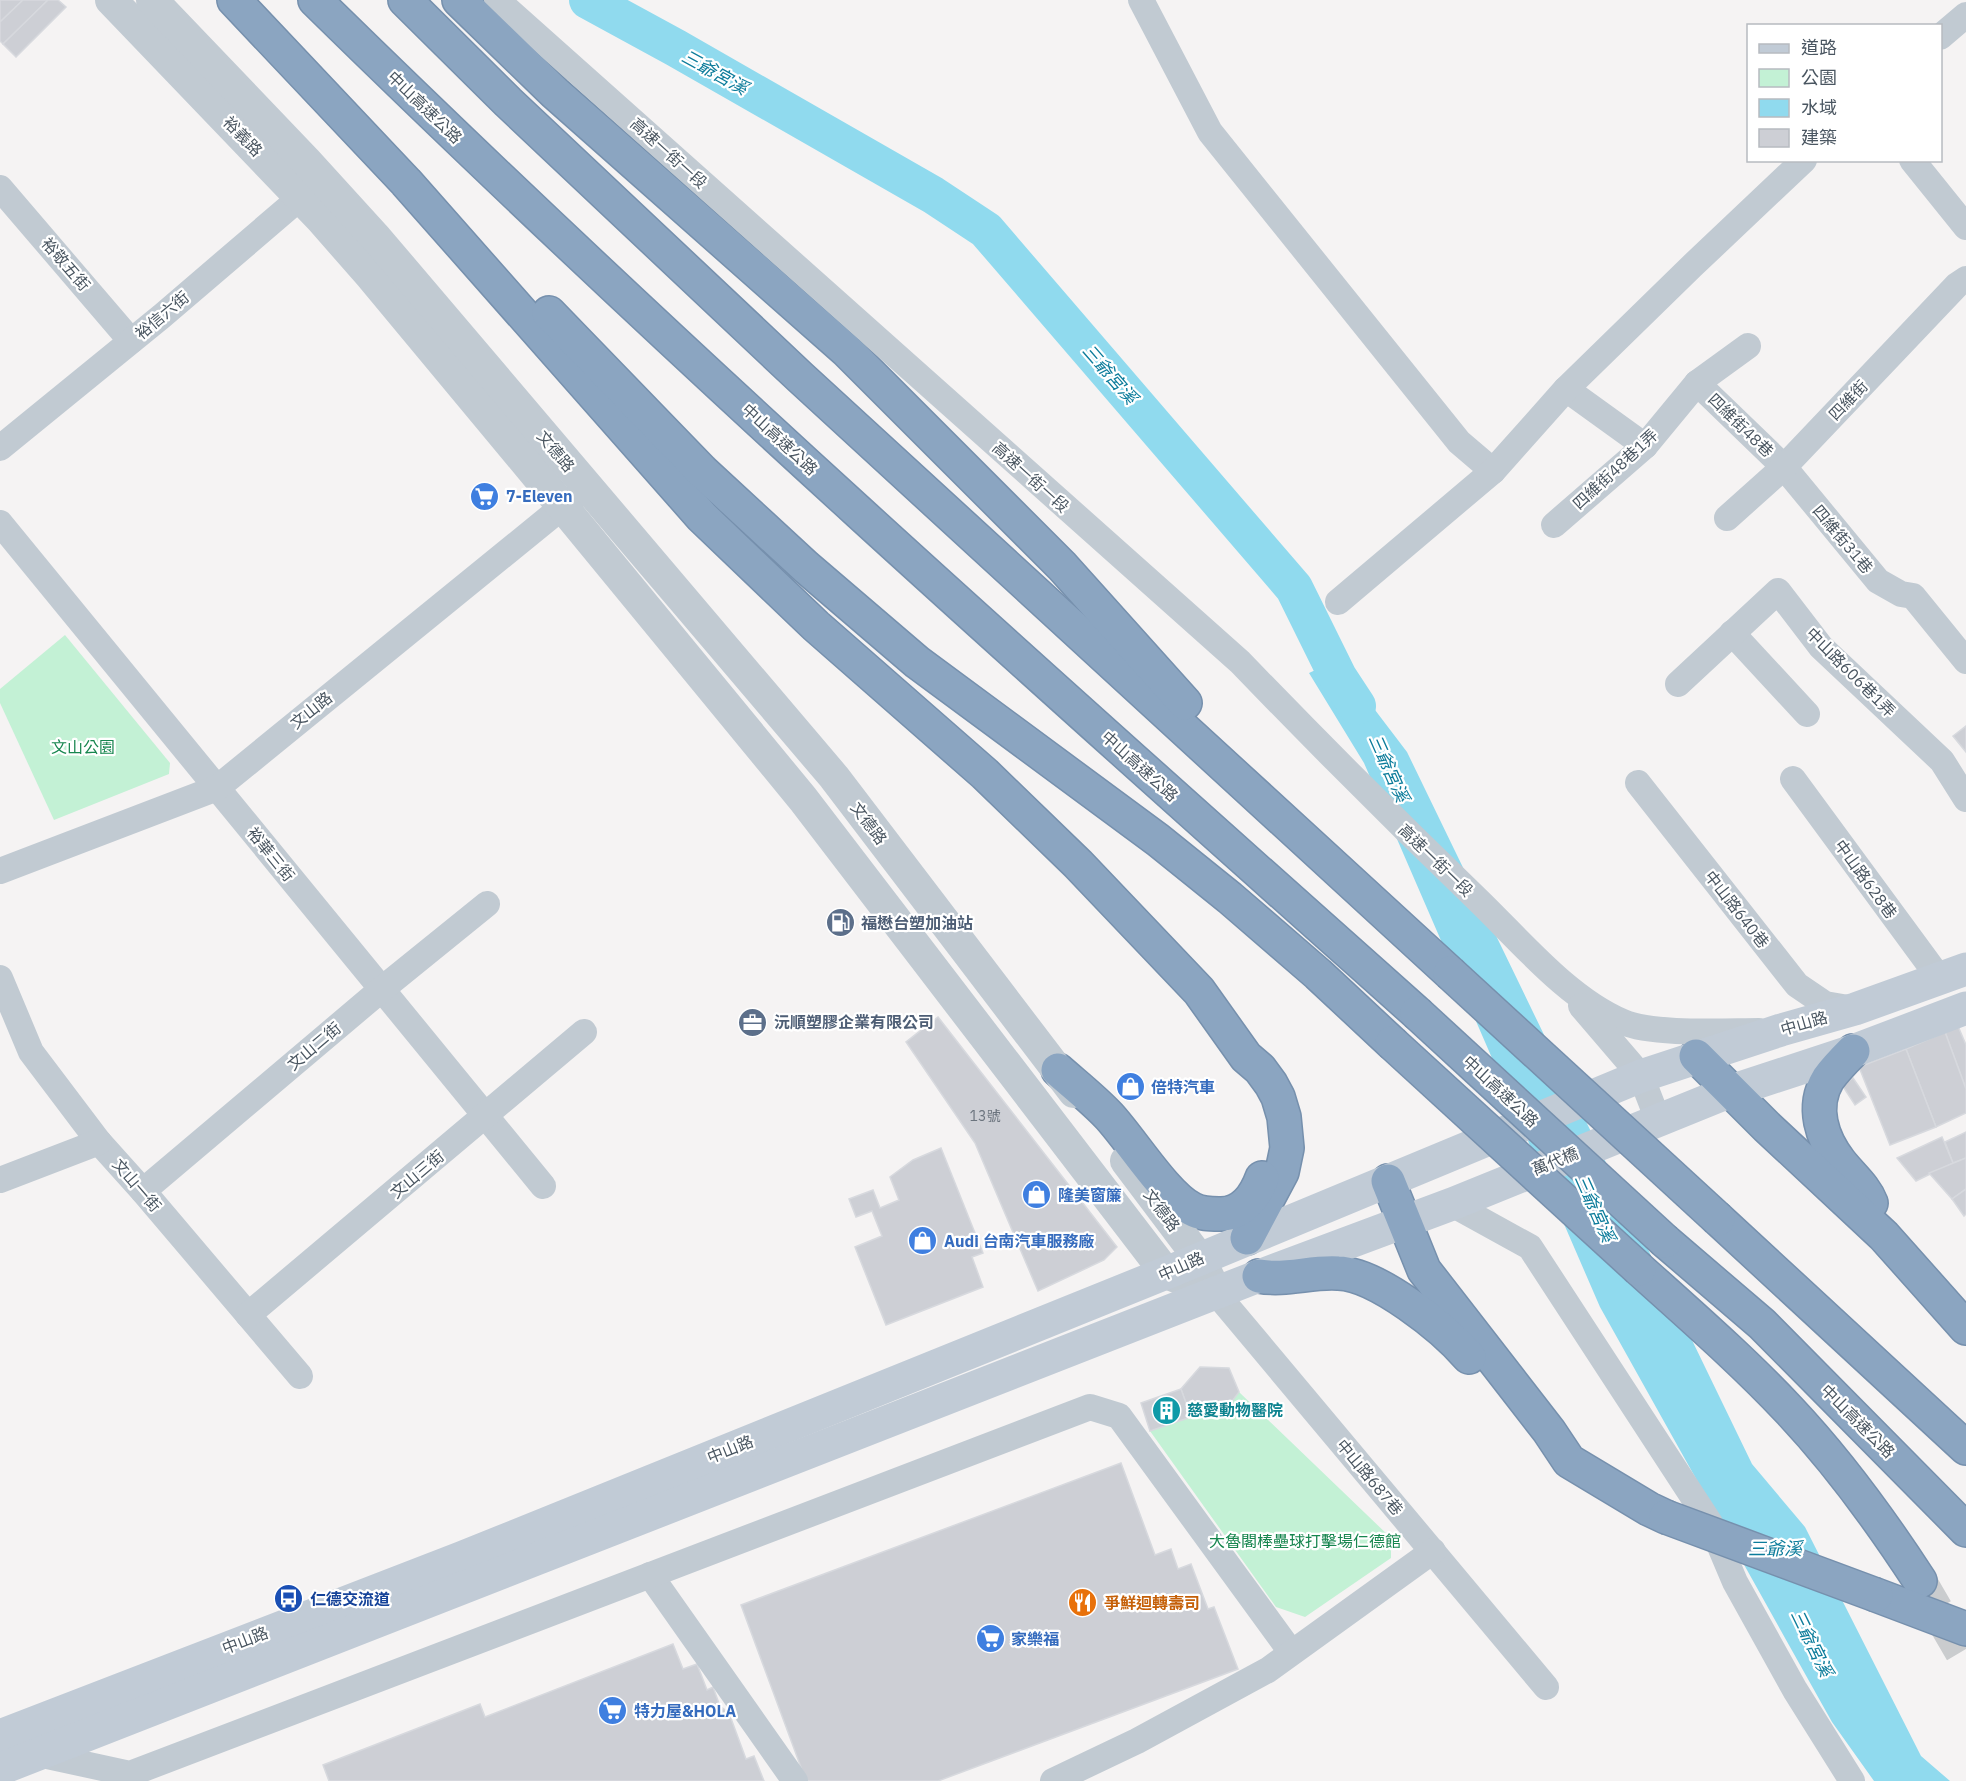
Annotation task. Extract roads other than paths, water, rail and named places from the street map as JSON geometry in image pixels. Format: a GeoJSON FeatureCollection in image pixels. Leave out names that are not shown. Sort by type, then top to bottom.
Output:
{"type":"FeatureCollection","features":[{"type":"Feature","properties":{"kind":"highway"},"geometry":{"type":"LineString","coordinates":[[234,0],[406,182],[702,517],[809,620],[985,774],[1078,864],[1199,991],[1246,1058],[1260,1069],[1278,1096],[1286,1125],[1287,1148],[1282,1172],[1247,1238]]}},
{"type":"Feature","properties":{"kind":"highway","name":"中山高速公路"},"geometry":{"type":"LineString","coordinates":[[315,0],[469,151],[767,428],[1056,692],[1417,1013],[1665,1241],[1762,1324],[1966,1530]]}},
{"type":"Feature","properties":{"kind":"highway"},"geometry":{"type":"LineString","coordinates":[[405,0],[508,102],[792,369],[1966,1448]]}},
{"type":"Feature","properties":{"kind":"highway"},"geometry":{"type":"LineString","coordinates":[[459,0],[555,93],[847,351],[1062,566],[1331,865]]}},
{"type":"Feature","properties":{"kind":"highway"},"geometry":{"type":"LineString","coordinates":[[406,182],[539,302],[702,471],[806,567],[917,662],[1123,814],[1230,898],[1318,974],[1734,1355],[1816,1440],[1885,1527],[1920,1581]]}},
{"type":"Feature","properties":{"kind":"highway"},"geometry":{"type":"LineString","coordinates":[[1853,1051],[1836,1068],[1825,1085],[1821,1098],[1820,1120],[1830,1148],[1867,1194],[1884,1236]]}},
{"type":"Feature","properties":{"kind":"highway"},"geometry":{"type":"LineString","coordinates":[[1696,1056],[1767,1127],[1884,1236],[1966,1328]]}},
{"type":"Feature","properties":{"kind":"highway"},"geometry":{"type":"LineString","coordinates":[[1058,1070],[1109,1116],[1175,1196],[1200,1212],[1226,1215],[1242,1208],[1260,1185],[1271,1146],[1270,1113],[1265,1099],[1250,1075],[1246,1058]]}},
{"type":"Feature","properties":{"kind":"highway"},"geometry":{"type":"LineString","coordinates":[[1388,1181],[1424,1270],[1549,1431],[1569,1461]]}},
{"type":"Feature","properties":{"kind":"highway"},"geometry":{"type":"LineString","coordinates":[[1259,1276],[1273,1279],[1322,1273],[1347,1273],[1386,1291],[1426,1317],[1451,1337],[1513,1407],[1569,1461],[1649,1509],[1966,1629]]}},
{"type":"Feature","properties":{"kind":"highway"},"geometry":{"type":"LineString","coordinates":[[1939,1297],[1966,1319]]}},
{"type":"Feature","properties":{"kind":"main road","name":"中山路"},"geometry":{"type":"LineString","coordinates":[[0,1736],[460,1558],[1166,1273],[1641,1076],[1696,1056],[1855,1009],[1953,974]]}},
{"type":"Feature","properties":{"kind":"main road"},"geometry":{"type":"LineString","coordinates":[[1649,1123],[1731,1091],[1853,1051],[1966,1009]]}},
{"type":"Feature","properties":{"kind":"main road","name":"萬代橋"},"geometry":{"type":"LineString","coordinates":[[1452,1204],[1649,1123]]}},
{"type":"Feature","properties":{"kind":"main road","name":"中山路"},"geometry":{"type":"LineString","coordinates":[[0,1769],[1259,1276],[1452,1204]]}},
{"type":"Feature","properties":{"kind":"street","name":"裕義路"},"geometry":{"type":"LineString","coordinates":[[111,0],[312,188],[377,239]]}},
{"type":"Feature","properties":{"kind":"street","name":"裕義路"},"geometry":{"type":"LineString","coordinates":[[152,0],[312,188],[371,276]]}},
{"type":"Feature","properties":{"kind":"street","name":"高速一街一段"},"geometry":{"type":"LineString","coordinates":[[497,0],[1240,662],[1348,774],[1550,970],[1593,1006],[1624,1023],[1635,1026],[1687,1030],[1780,1030]]}},
{"type":"Feature","properties":{"kind":"street"},"geometry":{"type":"LineString","coordinates":[[1141,0],[1210,132],[1459,442],[1493,471]]}},
{"type":"Feature","properties":{"kind":"street"},"geometry":{"type":"LineString","coordinates":[[1942,36],[1966,15]]}},
{"type":"Feature","properties":{"kind":"street"},"geometry":{"type":"LineString","coordinates":[[1338,602],[1493,471],[1566,389],[1802,162]]}},
{"type":"Feature","properties":{"kind":"street"},"geometry":{"type":"LineString","coordinates":[[1914,162],[1966,227]]}},
{"type":"Feature","properties":{"kind":"street","name":"裕敬五街"},"geometry":{"type":"LineString","coordinates":[[0,188],[131,341]]}},
{"type":"Feature","properties":{"kind":"street","name":"裕信六街"},"geometry":{"type":"LineString","coordinates":[[0,448],[312,188]]}},
{"type":"Feature","properties":{"kind":"street","name":"文德路"},"geometry":{"type":"LineString","coordinates":[[377,239],[834,777],[1058,1070],[1198,1258],[1216,1293]]}},
{"type":"Feature","properties":{"kind":"street","name":"文德路"},"geometry":{"type":"LineString","coordinates":[[371,276],[803,799],[1166,1273]]}},
{"type":"Feature","properties":{"kind":"street","name":"四維街"},"geometry":{"type":"LineString","coordinates":[[1727,518],[1784,467],[1957,285],[1966,279]]}},
{"type":"Feature","properties":{"kind":"street","name":"四維街48巷1弄"},"geometry":{"type":"LineString","coordinates":[[1554,525],[1645,446],[1697,383],[1748,346]]}},
{"type":"Feature","properties":{"kind":"street","name":"四維街48巷"},"geometry":{"type":"LineString","coordinates":[[1697,383],[1784,467]]}},
{"type":"Feature","properties":{"kind":"street"},"geometry":{"type":"LineString","coordinates":[[1566,389],[1645,446]]}},
{"type":"Feature","properties":{"kind":"street","name":"四維街31巷"},"geometry":{"type":"LineString","coordinates":[[1784,467],[1878,581],[1901,594],[1912,596],[1966,661]]}},
{"type":"Feature","properties":{"kind":"street","name":"文山路"},"geometry":{"type":"LineString","coordinates":[[0,871],[217,788],[587,487]]}},
{"type":"Feature","properties":{"kind":"street","name":"裕華三街"},"geometry":{"type":"LineString","coordinates":[[0,523],[543,1186]]}},
{"type":"Feature","properties":{"kind":"street","name":"中山路606巷1弄"},"geometry":{"type":"LineString","coordinates":[[1678,684],[1778,591],[1821,647],[1942,762],[1966,799]]}},
{"type":"Feature","properties":{"kind":"street"},"geometry":{"type":"LineString","coordinates":[[1732,633],[1807,714]]}},
{"type":"Feature","properties":{"kind":"street","name":"中山路628巷"},"geometry":{"type":"LineString","coordinates":[[1793,779],[1953,974]]}},
{"type":"Feature","properties":{"kind":"street","name":"中山路640巷"},"geometry":{"type":"LineString","coordinates":[[1638,783],[1797,985],[1826,1004],[1855,1009]]}},
{"type":"Feature","properties":{"kind":"street","name":"文山二街"},"geometry":{"type":"LineString","coordinates":[[142,1191],[382,989],[487,904]]}},
{"type":"Feature","properties":{"kind":"street","name":"高速一街一段"},"geometry":{"type":"LineString","coordinates":[[1550,970],[1641,1076],[1649,1123]]}},
{"type":"Feature","properties":{"kind":"street","name":"文山一街"},"geometry":{"type":"LineString","coordinates":[[0,978],[31,1052],[99,1142],[300,1376]]}},
{"type":"Feature","properties":{"kind":"street","name":"文山三街"},"geometry":{"type":"LineString","coordinates":[[248,1315],[486,1117],[584,1032]]}},
{"type":"Feature","properties":{"kind":"street"},"geometry":{"type":"LineString","coordinates":[[0,1180],[99,1142]]}},
{"type":"Feature","properties":{"kind":"street"},"geometry":{"type":"LineString","coordinates":[[1452,1204],[1530,1247],[1710,1523],[1735,1582],[1795,1690],[1852,1781]]}},
{"type":"Feature","properties":{"kind":"street"},"geometry":{"type":"LineString","coordinates":[[1166,1273],[1216,1293]]}},
{"type":"Feature","properties":{"kind":"street","name":"中山路687巷"},"geometry":{"type":"LineString","coordinates":[[1216,1293],[1546,1688]]}},
{"type":"Feature","properties":{"kind":"street"},"geometry":{"type":"LineString","coordinates":[[38,1754],[125,1778],[1090,1407],[1119,1416],[1291,1652]]}},
{"type":"Feature","properties":{"kind":"street"},"geometry":{"type":"LineString","coordinates":[[1053,1781],[1137,1741],[1268,1670],[1432,1551]]}},
{"type":"Feature","properties":{"kind":"street"},"geometry":{"type":"LineString","coordinates":[[650,1575],[795,1781]]}},
{"type":"Feature","properties":{"kind":"water","name":"三爺溪"},"geometry":{"type":"Polygon","coordinates":[[[1337,660],[1407,752],[1752,1464],[1805,1527],[1921,1756],[1950,1781],[1874,1781],[1832,1722],[1600,1307],[1364,763],[1309,673],[1337,660]]]}},
{"type":"Feature","properties":{"kind":"waterway","name":"三爺宮溪"},"geometry":{"type":"LineString","coordinates":[[588,0],[933,195],[986,230],[1294,588],[1338,677],[1357,706]]}},
{"type":"Feature","properties":{"kind":"tunnel"},"geometry":{"type":"LineString","coordinates":[[1920,1581],[1966,1660]]}},
{"type":"Feature","properties":{"kind":"place","name":"7-Eleven"},"geometry":{"type":"Point","coordinates":[485,496]}},
{"type":"Feature","properties":{"kind":"place","name":"福懋台塑加油站"},"geometry":{"type":"Point","coordinates":[840,923]}},
{"type":"Feature","properties":{"kind":"place","name":"沅順塑膠企業有限公司"},"geometry":{"type":"Point","coordinates":[753,1022]}},
{"type":"Feature","properties":{"kind":"place","name":"倍特汽車"},"geometry":{"type":"Point","coordinates":[1130,1087]}},
{"type":"Feature","properties":{"kind":"place","name":"隆美窗簾"},"geometry":{"type":"Point","coordinates":[1037,1195]}},
{"type":"Feature","properties":{"kind":"place","name":"Audi 台南汽車服務廠"},"geometry":{"type":"Point","coordinates":[923,1241]}},
{"type":"Feature","properties":{"kind":"place","name":"慈愛動物醫院"},"geometry":{"type":"Point","coordinates":[1166,1410]}},
{"type":"Feature","properties":{"kind":"place","name":"仁德交流道"},"geometry":{"type":"Point","coordinates":[289,1599]}},
{"type":"Feature","properties":{"kind":"place","name":"爭鮮迴轉壽司"},"geometry":{"type":"Point","coordinates":[1083,1603]}},
{"type":"Feature","properties":{"kind":"place","name":"家樂福"},"geometry":{"type":"Point","coordinates":[990,1639]}},
{"type":"Feature","properties":{"kind":"place","name":"特力屋&HOLA"},"geometry":{"type":"Point","coordinates":[613,1711]}},
{"type":"Feature","properties":{"kind":"park label","name":"文山公園"},"geometry":{"type":"Point","coordinates":[83,747]}},
{"type":"Feature","properties":{"kind":"park label","name":"大魯閣棒壘球打擊場仁德館"},"geometry":{"type":"Point","coordinates":[1305,1541]}}]}
